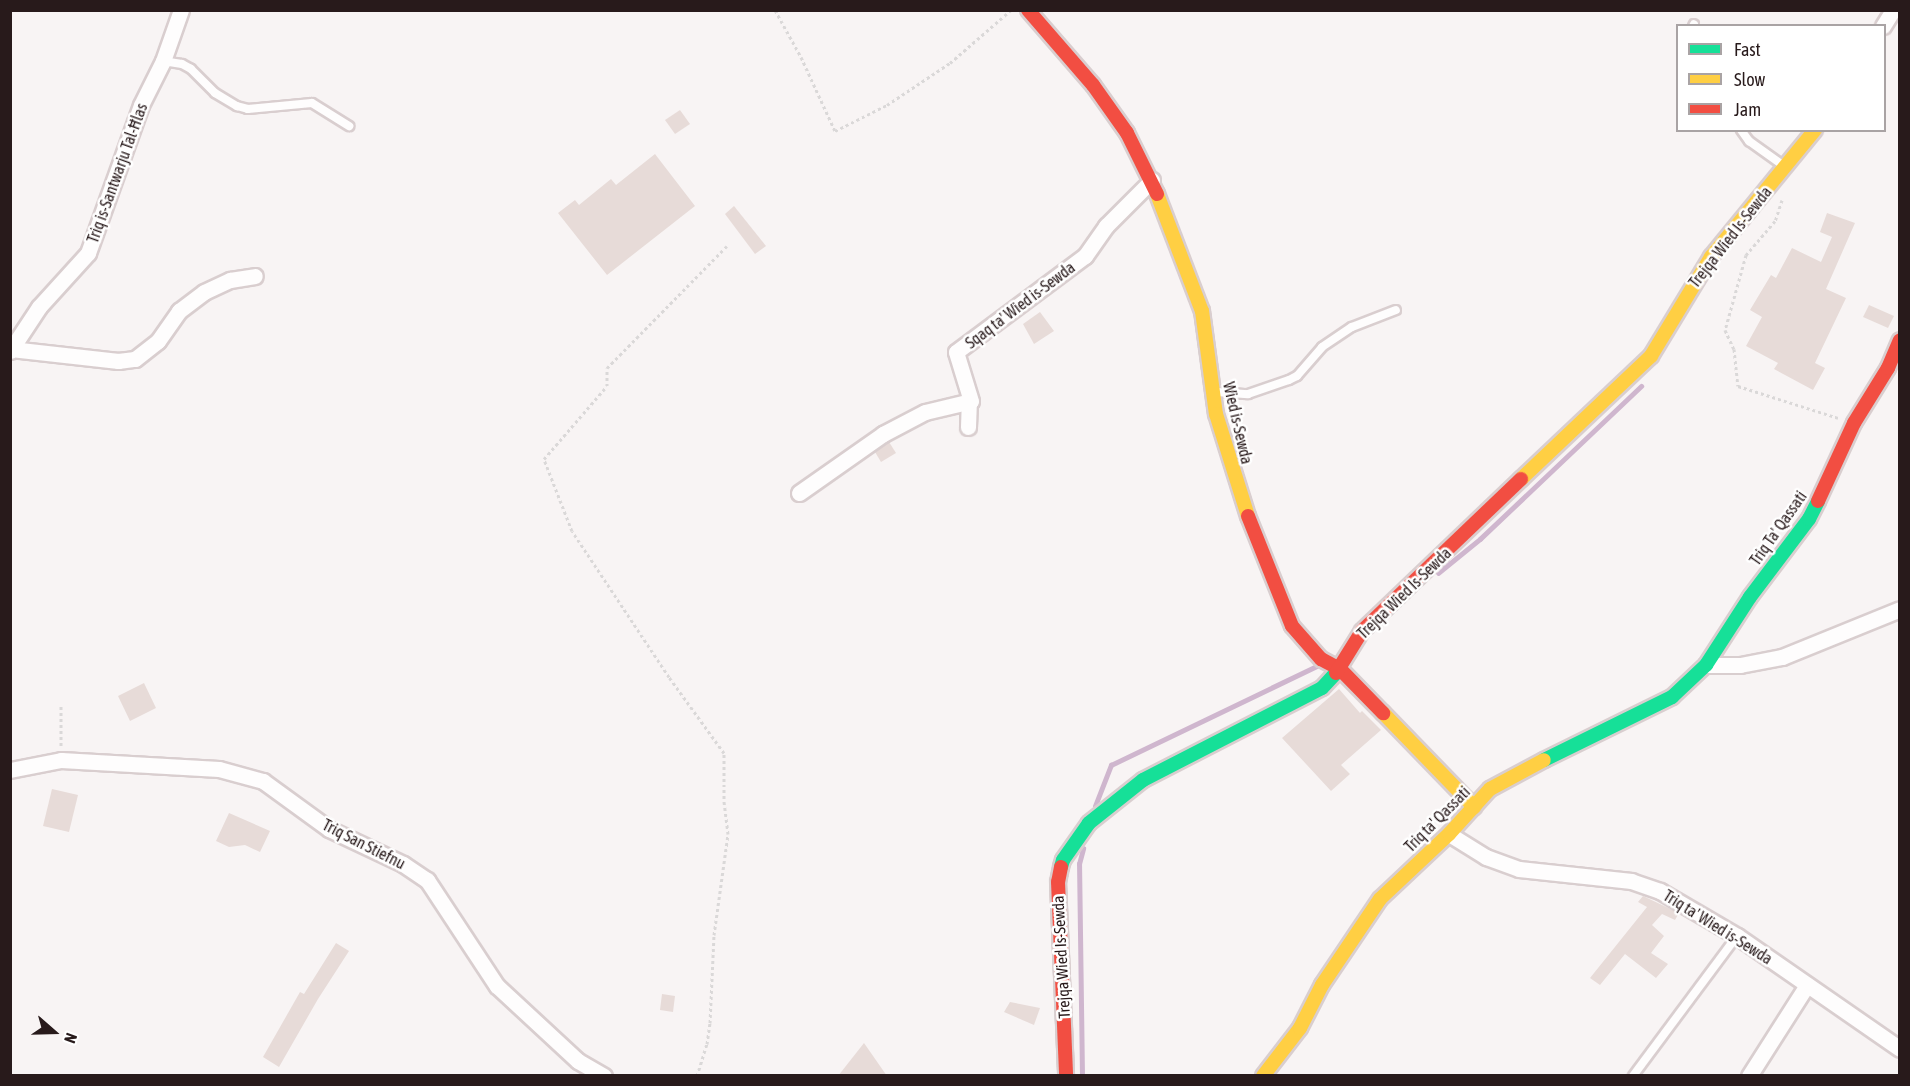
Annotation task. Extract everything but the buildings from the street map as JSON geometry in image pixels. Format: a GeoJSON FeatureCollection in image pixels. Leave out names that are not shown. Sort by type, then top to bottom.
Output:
{"type":"FeatureCollection","features":[{"type":"Feature","properties":{"kind":"street","name":"Triq is-Santwarju Tal-Ħlas"},"geometry":{"type":"LineString","coordinates":[[11,350],[39,307],[88,253],[141,105],[163,61],[181,10]]}},
{"type":"Feature","properties":{"kind":"street","name":"Wied is-Sewda"},"geometry":{"type":"LineString","coordinates":[[1028,10],[1093,85],[1127,133],[1152,180],[1202,311],[1216,414],[1240,496],[1292,626],[1321,659],[1340,669],[1474,807]]}},
{"type":"Feature","properties":{"kind":"street"},"geometry":{"type":"LineString","coordinates":[[1884,24],[1893,10]]}},
{"type":"Feature","properties":{"kind":"street","name":"Trejqa Wied Is-Sewda"},"geometry":{"type":"LineString","coordinates":[[1066,1076],[1057,902],[1058,882],[1063,860],[1089,823],[1143,780],[1322,688],[1340,669],[1350,647],[1362,631],[1651,356],[1697,275],[1813,132]]}},
{"type":"Feature","properties":{"kind":"street","name":"Sqaq ta' Wied is-Sewda"},"geometry":{"type":"LineString","coordinates":[[969,402],[956,352],[1085,256],[1106,226],[1152,180]]}},
{"type":"Feature","properties":{"kind":"street"},"geometry":{"type":"LineString","coordinates":[[11,350],[118,361],[135,359],[150,350],[179,311],[204,292],[230,280],[255,276]]}},
{"type":"Feature","properties":{"kind":"street","name":"Triq Ta' Qassati"},"geometry":{"type":"LineString","coordinates":[[1707,665],[1750,597],[1809,519],[1854,423],[1888,368],[1899,340]]}},
{"type":"Feature","properties":{"kind":"street"},"geometry":{"type":"LineString","coordinates":[[799,493],[883,434],[925,412],[969,402],[968,427]]}},
{"type":"Feature","properties":{"kind":"street"},"geometry":{"type":"LineString","coordinates":[[1707,665],[1740,665],[1782,657],[1899,609]]}},
{"type":"Feature","properties":{"kind":"street","name":"Triq ta' Qassati"},"geometry":{"type":"LineString","coordinates":[[1263,1076],[1300,1028],[1322,985],[1380,899],[1449,834],[1490,789],[1597,732],[1672,697],[1707,665]]}},
{"type":"Feature","properties":{"kind":"street","name":"Triq San Stiefnu"},"geometry":{"type":"LineString","coordinates":[[10,770],[61,760],[219,769],[263,781],[328,829],[403,864],[427,880],[497,986],[578,1061],[604,1076]]}},
{"type":"Feature","properties":{"kind":"street","name":"Triq ta' Wied is-Sewda"},"geometry":{"type":"LineString","coordinates":[[1449,834],[1486,857],[1519,869],[1631,881],[1660,891],[1737,936],[1899,1049]]}},
{"type":"Feature","properties":{"kind":"street"},"geometry":{"type":"LineString","coordinates":[[1749,1076],[1807,985]]}},
{"type":"Feature","properties":{"kind":"lane"},"geometry":{"type":"LineString","coordinates":[[163,61],[182,64],[191,69],[215,93],[237,106],[248,109],[312,103],[349,126]]}},
{"type":"Feature","properties":{"kind":"lane"},"geometry":{"type":"LineString","coordinates":[[1742,132],[1749,141],[1785,167]]}},
{"type":"Feature","properties":{"kind":"lane"},"geometry":{"type":"LineString","coordinates":[[1212,391],[1248,394],[1289,380],[1297,376],[1322,347],[1352,327],[1396,310]]}},
{"type":"Feature","properties":{"kind":"lane"},"geometry":{"type":"LineString","coordinates":[[1633,1076],[1737,936]]}},
{"type":"Feature","properties":{"kind":"path"},"geometry":{"type":"LineString","coordinates":[[775,10],[801,57],[835,131],[887,105],[950,63],[1011,10]]}},
{"type":"Feature","properties":{"kind":"path"},"geometry":{"type":"LineString","coordinates":[[1782,198],[1775,221],[1746,255],[1725,330],[1734,349],[1733,364],[1738,386],[1854,423]]}},
{"type":"Feature","properties":{"kind":"path"},"geometry":{"type":"LineString","coordinates":[[697,1076],[707,1044],[710,1023],[714,935],[728,834],[724,753],[669,677],[572,531],[544,459],[607,386],[607,368],[727,246]]}},
{"type":"Feature","properties":{"kind":"path"},"geometry":{"type":"LineString","coordinates":[[61,760],[62,704]]}},
{"type":"Feature","properties":{"kind":"waterway"},"geometry":{"type":"LineString","coordinates":[[1438,573],[1480,539],[1641,386]]}},
{"type":"Feature","properties":{"kind":"waterway"},"geometry":{"type":"LineString","coordinates":[[1095,806],[1111,765],[1317,666]]}},
{"type":"Feature","properties":{"kind":"waterway"},"geometry":{"type":"LineString","coordinates":[[1082,1076],[1079,864],[1083,849]]}},
{"type":"Feature","properties":{"kind":"traffic: fast"},"geometry":{"type":"LineString","coordinates":[[1544,760],[1672,697],[1706,665],[1750,597],[1809,519],[1818,501]]}},
{"type":"Feature","properties":{"kind":"traffic: fast"},"geometry":{"type":"LineString","coordinates":[[1061,867],[1063,860],[1089,823],[1143,780],[1322,688],[1336,673]]}},
{"type":"Feature","properties":{"kind":"traffic: slow"},"geometry":{"type":"LineString","coordinates":[[1521,479],[1651,356],[1711,257],[1813,132]]}},
{"type":"Feature","properties":{"kind":"traffic: slow"},"geometry":{"type":"LineString","coordinates":[[1157,194],[1202,311],[1216,414],[1248,516]]}},
{"type":"Feature","properties":{"kind":"traffic: slow"},"geometry":{"type":"LineString","coordinates":[[1383,713],[1474,807]]}},
{"type":"Feature","properties":{"kind":"traffic: slow"},"geometry":{"type":"LineString","coordinates":[[1263,1076],[1300,1028],[1322,985],[1380,899],[1449,834],[1490,789],[1544,760]]}},
{"type":"Feature","properties":{"kind":"traffic: jam"},"geometry":{"type":"LineString","coordinates":[[1028,10],[1093,85],[1127,133],[1157,194]]}},
{"type":"Feature","properties":{"kind":"traffic: jam"},"geometry":{"type":"LineString","coordinates":[[1818,501],[1854,423],[1888,368],[1900,340]]}},
{"type":"Feature","properties":{"kind":"traffic: jam"},"geometry":{"type":"LineString","coordinates":[[1336,673],[1362,631],[1521,479]]}},
{"type":"Feature","properties":{"kind":"traffic: jam"},"geometry":{"type":"LineString","coordinates":[[1248,516],[1292,626],[1321,659],[1340,669],[1383,713]]}},
{"type":"Feature","properties":{"kind":"traffic: jam"},"geometry":{"type":"LineString","coordinates":[[1061,867],[1058,882],[1066,1076]]}}]}
